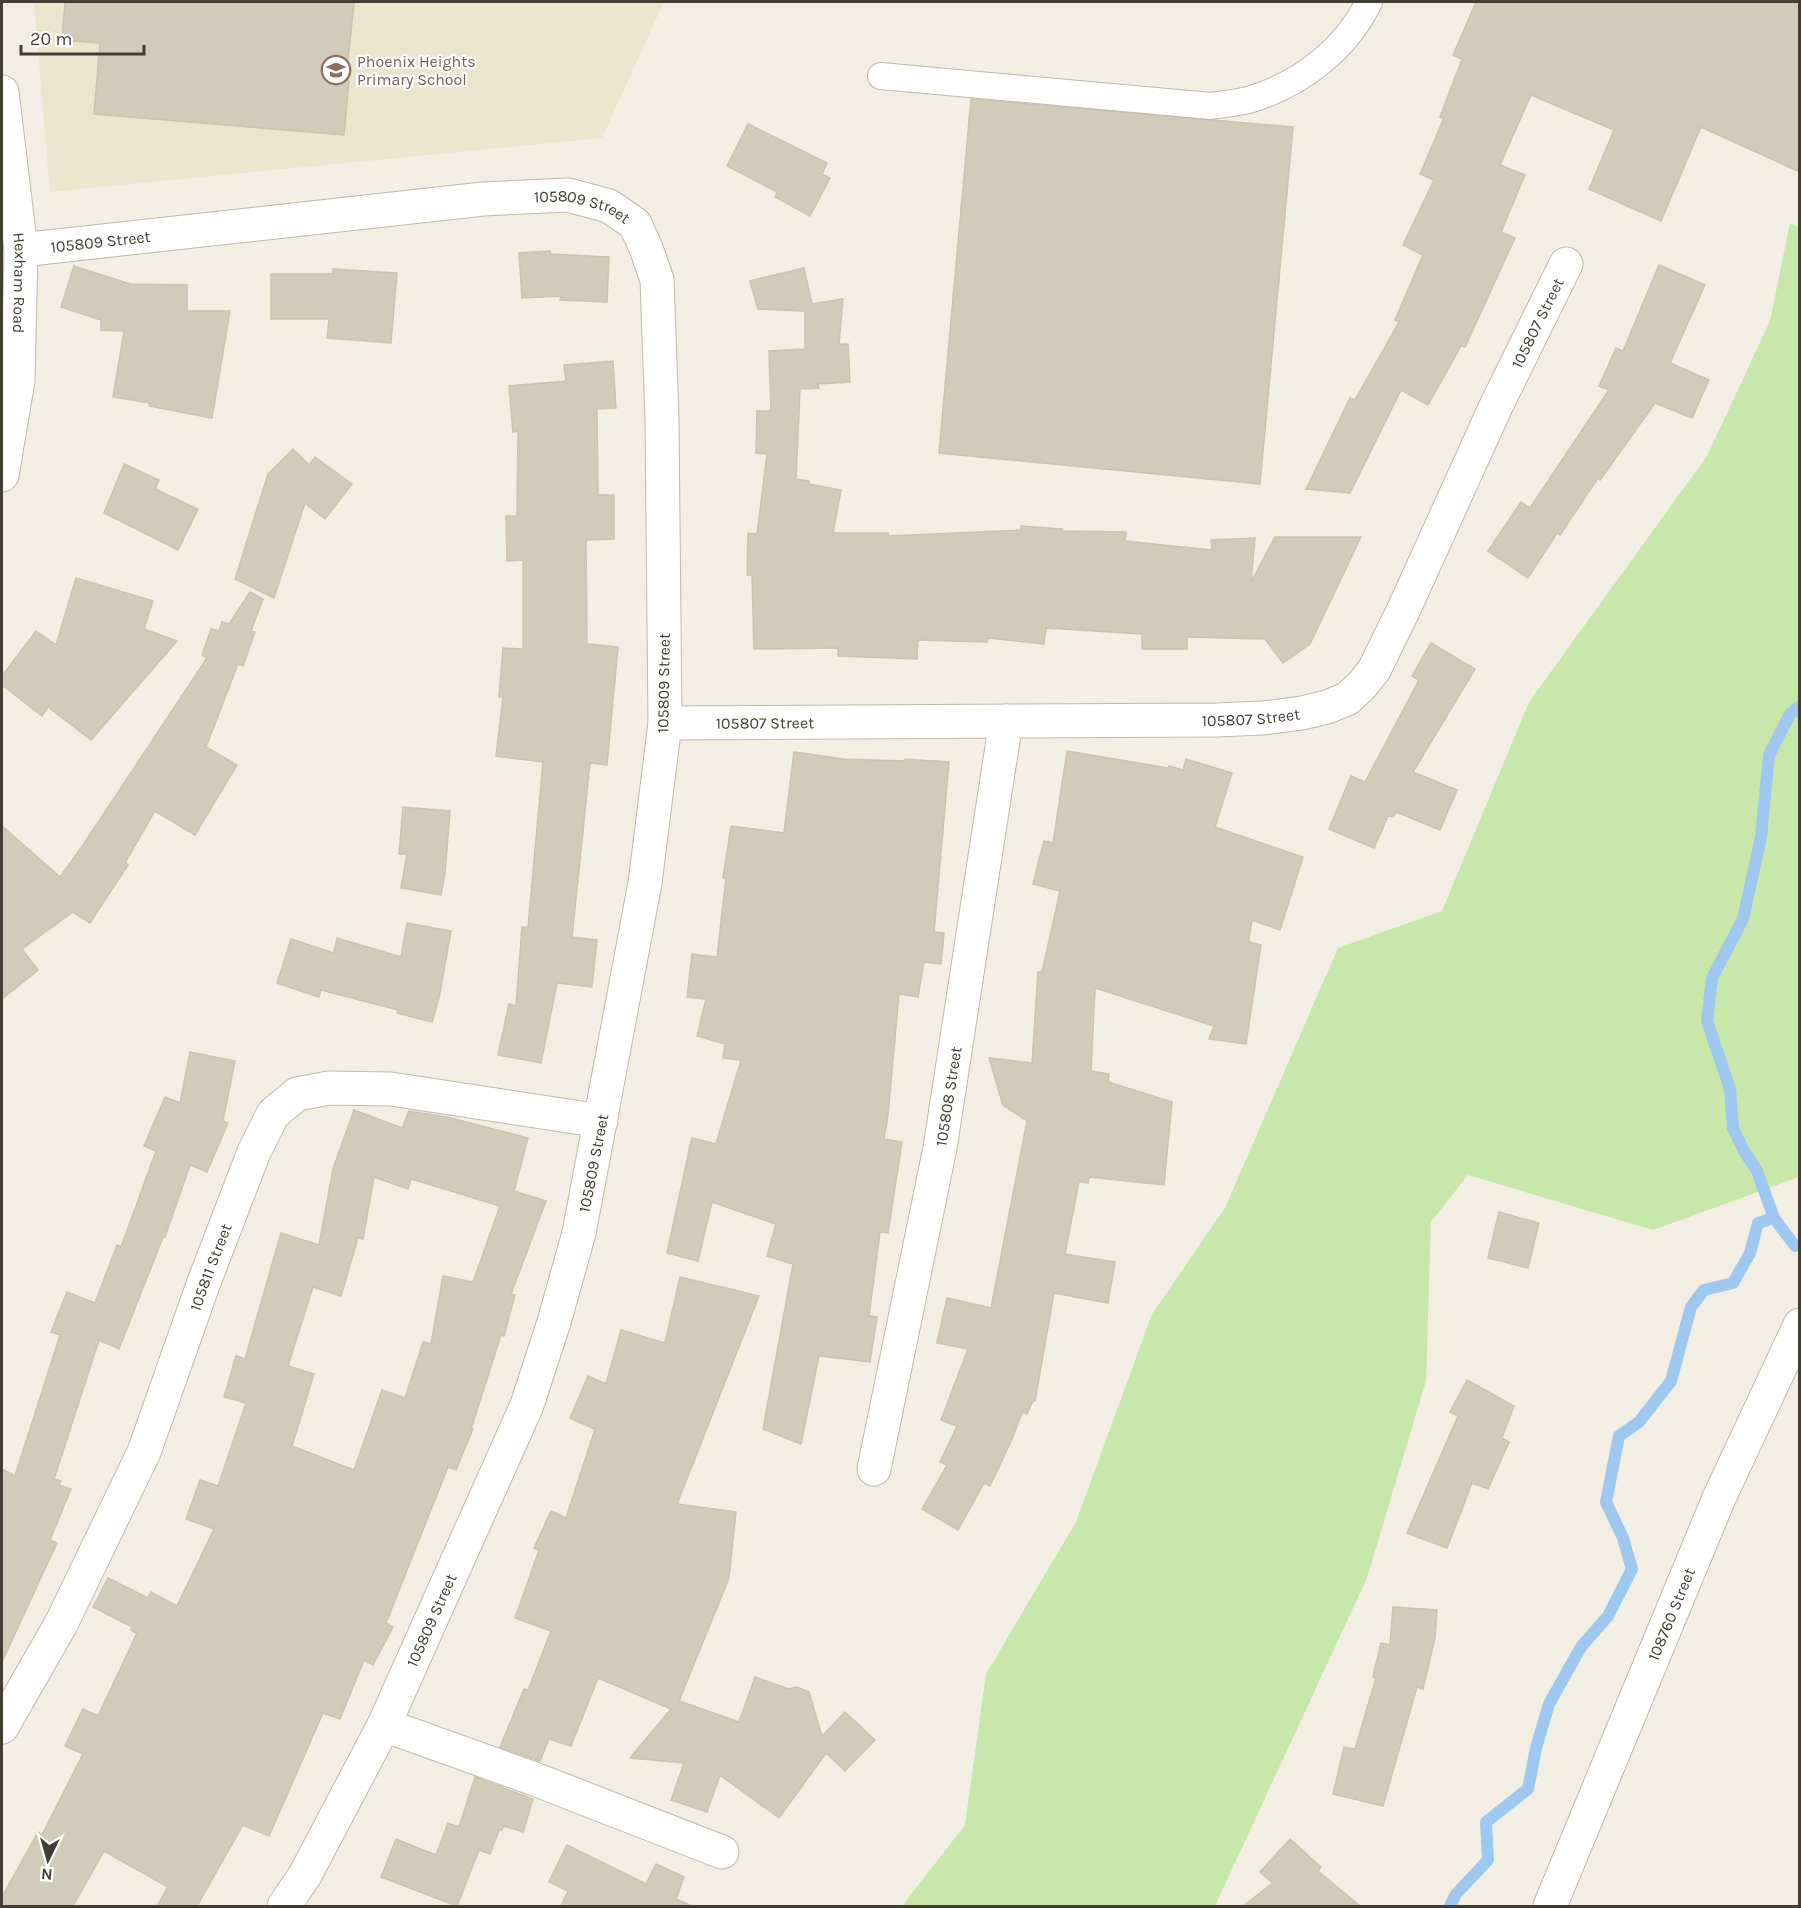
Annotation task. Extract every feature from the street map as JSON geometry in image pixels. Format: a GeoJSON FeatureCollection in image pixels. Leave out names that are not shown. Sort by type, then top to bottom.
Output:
{"type":"FeatureCollection","features":[{"type":"Feature","properties":{"kind":"street","name":"Hexham Road"},"geometry":{"type":"LineString","coordinates":[[2,92],[13,234],[18,381],[2,475]]}},
{"type":"Feature","properties":{"kind":"street","name":"105809 Street"},"geometry":{"type":"LineString","coordinates":[[13,234],[483,199],[568,195],[609,206],[635,224],[657,280],[662,419],[665,723],[645,883],[579,1233],[554,1322],[527,1405],[384,1725],[305,1875],[284,1906]]}},
{"type":"Feature","properties":{"kind":"street","name":"105807 Street"},"geometry":{"type":"LineString","coordinates":[[665,723],[1263,718],[1311,711],[1347,699],[1374,670],[1496,406],[1566,264]]}},
{"type":"Feature","properties":{"kind":"street","name":"105808 Street"},"geometry":{"type":"LineString","coordinates":[[874,1469],[940,1148],[1006,721]]}},
{"type":"Feature","properties":{"kind":"street","name":"105811 Street"},"geometry":{"type":"LineString","coordinates":[[2,1727],[61,1624],[144,1452],[204,1282],[254,1152],[273,1114],[297,1094],[329,1088],[392,1089],[601,1121]]}},
{"type":"Feature","properties":{"kind":"street","name":"108760 Street"},"geometry":{"type":"LineString","coordinates":[[1550,1906],[1719,1498],[1800,1325]]}},
{"type":"Feature","properties":{"kind":"street"},"geometry":{"type":"LineString","coordinates":[[384,1725],[532,1778],[722,1852]]}},
{"type":"Feature","properties":{"kind":"lane"},"geometry":{"type":"LineString","coordinates":[[881,76],[1211,106],[1251,100],[1298,80],[1331,55],[1363,15],[1370,2]]}},
{"type":"Feature","properties":{"kind":"shaded area","name":"Phoenix Heights Primary School"},"geometry":{"type":"Polygon","coordinates":[[[34,2],[664,2],[602,138],[50,192],[34,2]]]}},
{"type":"Feature","properties":{"kind":"green space"},"geometry":{"type":"Polygon","coordinates":[[[1790,223],[1800,228],[1799,1177],[1653,1230],[1468,1175],[1431,1222],[1426,1381],[1367,1578],[1215,1906],[902,1906],[965,1825],[986,1674],[1076,1522],[1152,1314],[1225,1208],[1338,948],[1442,911],[1529,702],[1707,456],[1770,321],[1790,223]]]}},
{"type":"Feature","properties":{"kind":"building"},"geometry":{"type":"Polygon","coordinates":[[[65,2],[354,2],[346,80],[349,81],[344,135],[94,114],[100,43],[62,40],[65,2]]]}},
{"type":"Feature","properties":{"kind":"building"},"geometry":{"type":"Polygon","coordinates":[[[1476,2],[1800,2],[1800,172],[1701,127],[1661,221],[1589,189],[1614,130],[1531,95],[1500,165],[1525,175],[1501,232],[1515,238],[1465,347],[1461,346],[1428,405],[1401,390],[1350,493],[1306,489],[1350,398],[1355,400],[1399,322],[1395,320],[1423,255],[1403,245],[1434,180],[1420,174],[1444,118],[1440,117],[1462,59],[1453,55],[1476,2]]]}},
{"type":"Feature","properties":{"kind":"building"},"geometry":{"type":"Polygon","coordinates":[[[971,99],[1293,127],[1260,484],[939,453],[971,99]]]}},
{"type":"Feature","properties":{"kind":"building"},"geometry":{"type":"Polygon","coordinates":[[[748,124],[827,163],[822,174],[830,178],[810,216],[775,197],[777,192],[727,166],[748,124]]]}},
{"type":"Feature","properties":{"kind":"building"},"geometry":{"type":"Polygon","coordinates":[[[550,251],[551,254],[609,257],[607,302],[560,300],[561,296],[522,298],[519,253],[550,251]]]}},
{"type":"Feature","properties":{"kind":"building"},"geometry":{"type":"Polygon","coordinates":[[[1659,265],[1705,285],[1670,363],[1709,380],[1692,418],[1655,403],[1600,480],[1598,478],[1560,535],[1557,533],[1528,578],[1488,551],[1521,502],[1530,508],[1609,390],[1599,386],[1616,348],[1623,351],[1659,265]]]}},
{"type":"Feature","properties":{"kind":"building"},"geometry":{"type":"Polygon","coordinates":[[[74,266],[130,284],[187,285],[187,311],[230,311],[212,418],[149,406],[150,403],[113,397],[124,331],[101,330],[101,320],[61,307],[74,266]]]}},
{"type":"Feature","properties":{"kind":"building"},"geometry":{"type":"Polygon","coordinates":[[[804,268],[812,304],[843,299],[839,344],[848,344],[850,382],[818,384],[819,388],[800,389],[796,479],[841,490],[833,533],[888,533],[888,536],[1021,530],[1021,526],[1062,529],[1061,531],[1126,532],[1125,541],[1212,550],[1211,540],[1255,538],[1251,582],[1275,537],[1361,537],[1310,644],[1283,663],[1265,639],[1187,637],[1187,649],[1142,649],[1142,634],[1046,628],[1044,644],[988,638],[987,642],[918,640],[917,659],[838,656],[838,648],[754,649],[752,575],[747,575],[748,533],[757,534],[767,454],[756,453],[757,411],[771,411],[769,351],[805,349],[805,311],[758,309],[750,281],[804,268]]]}},
{"type":"Feature","properties":{"kind":"building"},"geometry":{"type":"Polygon","coordinates":[[[333,269],[397,273],[391,343],[327,338],[329,319],[271,319],[271,274],[333,274],[333,269]]]}},
{"type":"Feature","properties":{"kind":"building"},"geometry":{"type":"Polygon","coordinates":[[[613,361],[616,408],[597,409],[598,495],[614,495],[614,539],[586,540],[587,644],[618,647],[607,765],[590,763],[572,937],[597,940],[592,987],[557,983],[541,1063],[498,1055],[509,1004],[516,1006],[522,927],[528,927],[543,762],[496,756],[503,697],[499,697],[503,648],[523,649],[523,560],[507,561],[506,516],[517,516],[518,431],[513,432],[509,386],[566,381],[564,365],[613,361]]]}},
{"type":"Feature","properties":{"kind":"building"},"geometry":{"type":"Polygon","coordinates":[[[293,449],[309,465],[315,457],[352,484],[325,519],[305,503],[274,598],[235,579],[268,474],[293,449]]]}},
{"type":"Feature","properties":{"kind":"building"},"geometry":{"type":"Polygon","coordinates":[[[124,464],[159,480],[155,489],[198,509],[178,550],[104,513],[124,464]]]}},
{"type":"Feature","properties":{"kind":"building"},"geometry":{"type":"Polygon","coordinates":[[[76,578],[153,601],[144,629],[177,641],[91,740],[48,707],[42,716],[2,685],[2,676],[36,631],[56,645],[76,578]]]}},
{"type":"Feature","properties":{"kind":"building"},"geometry":{"type":"Polygon","coordinates":[[[250,592],[263,599],[251,631],[255,632],[243,666],[238,664],[206,747],[237,765],[195,835],[155,811],[125,863],[128,865],[90,923],[73,912],[22,949],[38,970],[2,999],[2,826],[60,877],[207,658],[202,655],[211,629],[219,631],[222,622],[229,624],[250,592]]]}},
{"type":"Feature","properties":{"kind":"building"},"geometry":{"type":"Polygon","coordinates":[[[1431,643],[1475,669],[1413,772],[1457,790],[1440,830],[1396,812],[1393,817],[1388,816],[1374,848],[1329,829],[1351,776],[1365,782],[1419,680],[1412,676],[1431,643]]]}},
{"type":"Feature","properties":{"kind":"building"},"geometry":{"type":"Polygon","coordinates":[[[1067,751],[1183,770],[1186,759],[1232,773],[1215,827],[1303,857],[1280,930],[1252,920],[1248,945],[1249,942],[1261,945],[1246,1044],[1209,1039],[1214,1026],[1095,988],[1091,1071],[1109,1074],[1108,1082],[1172,1102],[1164,1185],[1089,1177],[1088,1183],[1079,1181],[1065,1254],[1115,1262],[1108,1303],[1054,1293],[1035,1401],[1027,1414],[1022,1412],[990,1486],[984,1483],[958,1530],[922,1509],[947,1465],[940,1462],[957,1426],[941,1420],[968,1349],[937,1343],[947,1298],[991,1308],[1027,1121],[1003,1105],[989,1058],[1032,1063],[1038,972],[1042,972],[1060,891],[1033,884],[1044,841],[1053,843],[1067,751]]]}},
{"type":"Feature","properties":{"kind":"building"},"geometry":{"type":"Polygon","coordinates":[[[794,752],[843,759],[949,762],[934,932],[944,933],[941,964],[924,962],[918,997],[899,994],[884,1139],[902,1142],[888,1233],[880,1232],[869,1316],[877,1317],[870,1362],[819,1356],[801,1444],[763,1429],[793,1264],[767,1256],[776,1224],[712,1202],[698,1261],[667,1253],[692,1138],[716,1144],[741,1060],[723,1058],[725,1044],[697,1036],[706,999],[687,997],[692,954],[717,957],[726,878],[723,878],[731,826],[784,833],[794,752]]]}},
{"type":"Feature","properties":{"kind":"building"},"geometry":{"type":"Polygon","coordinates":[[[403,807],[450,811],[441,895],[401,888],[407,854],[399,854],[403,807]]]}},
{"type":"Feature","properties":{"kind":"building"},"geometry":{"type":"Polygon","coordinates":[[[407,923],[451,931],[439,998],[432,1022],[397,1013],[398,1010],[321,990],[319,997],[277,983],[291,939],[334,953],[337,938],[401,957],[407,923]]]}},
{"type":"Feature","properties":{"kind":"building"},"geometry":{"type":"Polygon","coordinates":[[[190,1052],[235,1061],[223,1121],[228,1123],[207,1172],[190,1165],[165,1237],[163,1237],[119,1349],[99,1340],[54,1479],[61,1481],[59,1485],[71,1489],[50,1540],[57,1543],[2,1662],[2,1469],[15,1476],[60,1335],[51,1332],[67,1292],[95,1303],[117,1245],[121,1247],[156,1151],[144,1146],[165,1097],[180,1103],[190,1052]]]}},
{"type":"Feature","properties":{"kind":"building"},"geometry":{"type":"Polygon","coordinates":[[[354,1110],[402,1128],[409,1111],[447,1117],[528,1138],[514,1191],[546,1201],[511,1294],[515,1295],[504,1336],[501,1335],[471,1429],[473,1429],[456,1470],[448,1467],[386,1623],[393,1627],[373,1665],[364,1660],[340,1719],[323,1713],[269,1836],[243,1825],[197,1906],[157,1906],[168,1887],[104,1851],[73,1906],[2,1906],[2,1897],[38,1832],[42,1835],[83,1754],[65,1746],[83,1709],[98,1716],[137,1633],[131,1630],[132,1627],[93,1607],[108,1578],[148,1598],[151,1592],[177,1606],[214,1529],[186,1519],[200,1480],[218,1486],[246,1403],[224,1397],[236,1356],[245,1359],[281,1233],[319,1245],[333,1169],[354,1110]],[[374,1177],[363,1239],[358,1238],[341,1296],[313,1287],[288,1366],[314,1374],[292,1446],[354,1470],[382,1390],[405,1398],[423,1342],[431,1344],[443,1276],[473,1282],[500,1206],[411,1179],[408,1189],[374,1177]]]}},
{"type":"Feature","properties":{"kind":"building"},"geometry":{"type":"Polygon","coordinates":[[[1499,1212],[1539,1223],[1528,1268],[1488,1258],[1499,1212]]]}},
{"type":"Feature","properties":{"kind":"building"},"geometry":{"type":"Polygon","coordinates":[[[680,1277],[759,1296],[677,1504],[736,1512],[729,1578],[679,1701],[739,1722],[755,1677],[789,1689],[797,1687],[809,1692],[822,1736],[845,1712],[875,1740],[845,1771],[826,1753],[779,1818],[720,1775],[707,1812],[671,1800],[684,1763],[630,1758],[671,1709],[598,1678],[571,1746],[549,1739],[540,1761],[500,1747],[524,1689],[528,1690],[551,1631],[515,1618],[539,1550],[534,1548],[551,1511],[566,1518],[595,1429],[570,1418],[588,1376],[606,1384],[621,1330],[665,1343],[680,1277]]]}},
{"type":"Feature","properties":{"kind":"building"},"geometry":{"type":"Polygon","coordinates":[[[1467,1380],[1514,1406],[1502,1438],[1509,1442],[1488,1489],[1472,1483],[1447,1548],[1407,1533],[1458,1416],[1450,1412],[1467,1380]]]}},
{"type":"Feature","properties":{"kind":"building"},"geometry":{"type":"Polygon","coordinates":[[[1393,1607],[1437,1610],[1435,1638],[1423,1689],[1417,1687],[1383,1806],[1333,1794],[1344,1747],[1355,1749],[1376,1678],[1373,1677],[1381,1643],[1390,1645],[1393,1607]]]}},
{"type":"Feature","properties":{"kind":"building"},"geometry":{"type":"Polygon","coordinates":[[[475,1777],[533,1799],[523,1832],[504,1826],[502,1830],[499,1830],[490,1854],[479,1850],[457,1906],[381,1877],[396,1839],[436,1855],[448,1823],[459,1827],[475,1777]]]}},
{"type":"Feature","properties":{"kind":"building"},"geometry":{"type":"Polygon","coordinates":[[[1290,1839],[1321,1867],[1318,1871],[1360,1906],[1243,1906],[1273,1883],[1260,1872],[1290,1839]]]}},
{"type":"Feature","properties":{"kind":"building"},"geometry":{"type":"Polygon","coordinates":[[[567,1845],[646,1884],[656,1864],[684,1877],[676,1899],[692,1906],[561,1906],[568,1891],[549,1882],[567,1845]]]}},
{"type":"Feature","properties":{"kind":"waterway"},"geometry":{"type":"LineString","coordinates":[[1795,1246],[1774,1218],[1757,1171],[1733,1128],[1730,1089],[1707,1021],[1712,978],[1743,919],[1761,837],[1769,755],[1790,714],[1800,706]]}},
{"type":"Feature","properties":{"kind":"waterway"},"geometry":{"type":"LineString","coordinates":[[1450,1906],[1456,1894],[1488,1860],[1486,1822],[1528,1789],[1536,1748],[1549,1704],[1581,1647],[1608,1616],[1632,1569],[1623,1538],[1606,1502],[1619,1436],[1639,1422],[1671,1381],[1691,1307],[1704,1290],[1733,1283],[1750,1253],[1758,1223],[1774,1218]]}},
{"type":"Feature","properties":{"kind":"place","name":"Phoenix Heights Primary School"},"geometry":{"type":"Point","coordinates":[336,70]}}]}
